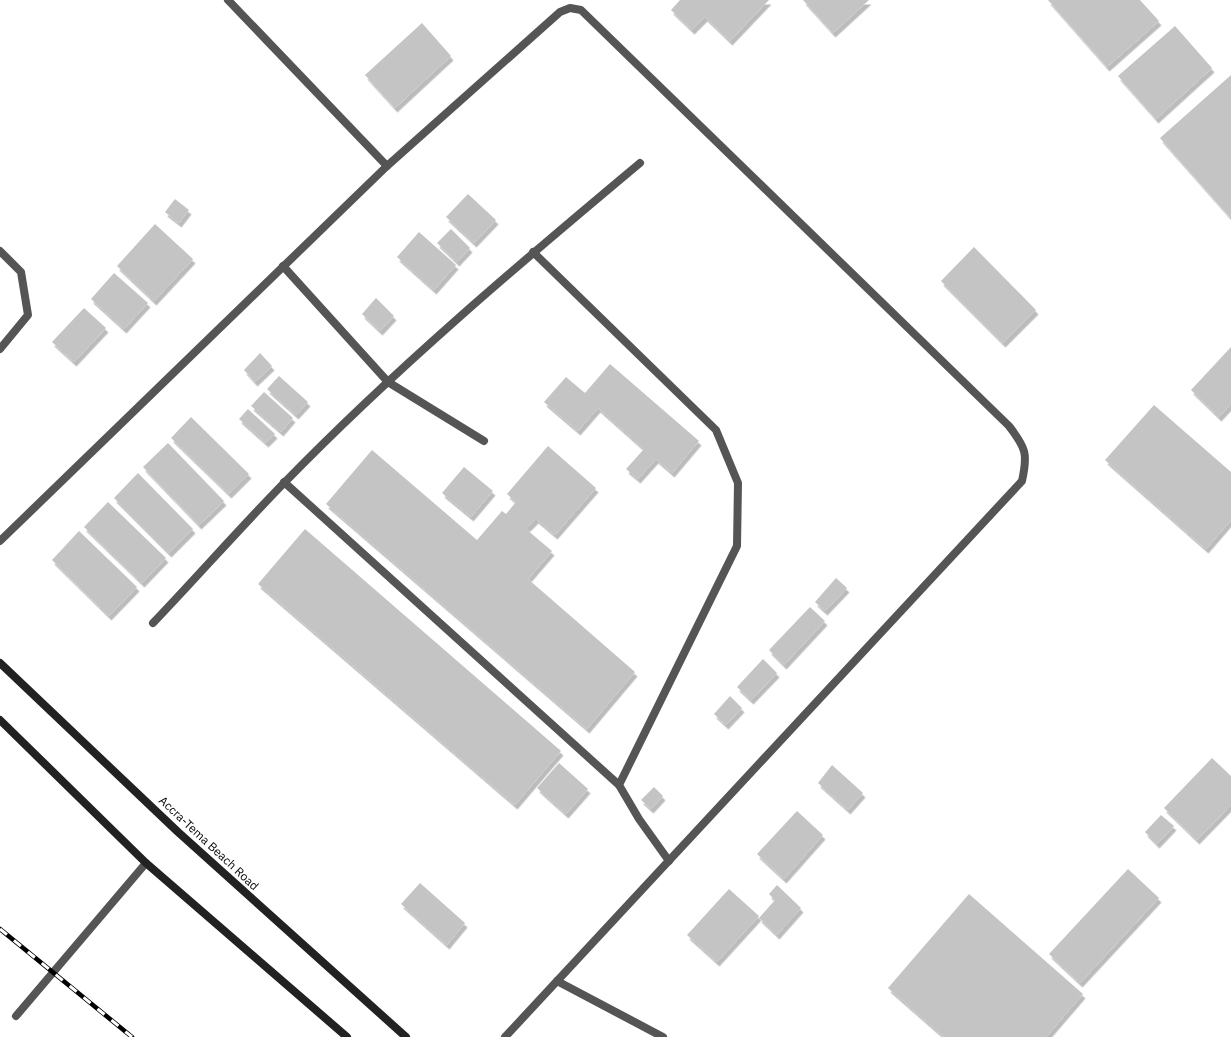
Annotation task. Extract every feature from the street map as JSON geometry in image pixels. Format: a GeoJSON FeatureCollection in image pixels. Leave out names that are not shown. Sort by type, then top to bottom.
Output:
{"type":"FeatureCollection","features":[{"type":"Feature","properties":{"kind":"main road","name":"Accra-Tema Beach Road"},"geometry":{"type":"LineString","coordinates":[[0,663],[178,832],[406,1037]]}},
{"type":"Feature","properties":{"kind":"main road"},"geometry":{"type":"LineString","coordinates":[[0,720],[146,863],[347,1037]]}},
{"type":"Feature","properties":{"kind":"lane"},"geometry":{"type":"LineString","coordinates":[[228,0],[387,166]]}},
{"type":"Feature","properties":{"kind":"lane"},"geometry":{"type":"LineString","coordinates":[[0,540],[387,166],[560,12],[570,8],[581,10],[1009,426],[1022,442],[1026,460],[1022,481],[505,1037]]}},
{"type":"Feature","properties":{"kind":"lane"},"geometry":{"type":"LineString","coordinates":[[153,623],[284,482],[388,382],[533,252],[640,163]]}},
{"type":"Feature","properties":{"kind":"lane"},"geometry":{"type":"LineString","coordinates":[[0,251],[21,272],[28,315],[0,349]]}},
{"type":"Feature","properties":{"kind":"lane"},"geometry":{"type":"LineString","coordinates":[[533,252],[716,430],[738,483],[737,546],[618,785]]}},
{"type":"Feature","properties":{"kind":"lane"},"geometry":{"type":"LineString","coordinates":[[283,266],[388,382],[484,441]]}},
{"type":"Feature","properties":{"kind":"lane"},"geometry":{"type":"LineString","coordinates":[[284,482],[618,785],[639,819],[669,861]]}},
{"type":"Feature","properties":{"kind":"lane"},"geometry":{"type":"LineString","coordinates":[[16,1016],[146,863]]}},
{"type":"Feature","properties":{"kind":"lane"},"geometry":{"type":"LineString","coordinates":[[557,981],[663,1037]]}},
{"type":"Feature","properties":{"kind":"building"},"geometry":{"type":"Polygon","coordinates":[[[680,0],[769,0],[730,41],[705,17],[692,30],[671,10],[680,0]]]}},
{"type":"Feature","properties":{"kind":"building"},"geometry":{"type":"Polygon","coordinates":[[[803,0],[869,0],[833,33],[803,0]]]}},
{"type":"Feature","properties":{"kind":"building"},"geometry":{"type":"Polygon","coordinates":[[[1048,0],[1140,0],[1159,21],[1107,67],[1048,0]]]}},
{"type":"Feature","properties":{"kind":"building"},"geometry":{"type":"Polygon","coordinates":[[[422,23],[451,56],[395,108],[365,75],[422,23]]]}},
{"type":"Feature","properties":{"kind":"building"},"geometry":{"type":"Polygon","coordinates":[[[1175,26],[1212,68],[1156,119],[1118,76],[1175,26]]]}},
{"type":"Feature","properties":{"kind":"building"},"geometry":{"type":"Polygon","coordinates":[[[1231,75],[1231,216],[1230,217],[1160,138],[1231,75]]]}},
{"type":"Feature","properties":{"kind":"building"},"geometry":{"type":"Polygon","coordinates":[[[468,194],[496,220],[474,243],[446,217],[468,194]]]}},
{"type":"Feature","properties":{"kind":"building"},"geometry":{"type":"Polygon","coordinates":[[[175,199],[189,210],[179,223],[165,212],[175,199]]]}},
{"type":"Feature","properties":{"kind":"building"},"geometry":{"type":"Polygon","coordinates":[[[155,224],[193,259],[154,301],[117,266],[155,224]]]}},
{"type":"Feature","properties":{"kind":"building"},"geometry":{"type":"Polygon","coordinates":[[[451,229],[470,248],[457,262],[437,243],[451,229]]]}},
{"type":"Feature","properties":{"kind":"building"},"geometry":{"type":"Polygon","coordinates":[[[419,232],[456,265],[434,290],[397,257],[419,232]]]}},
{"type":"Feature","properties":{"kind":"building"},"geometry":{"type":"Polygon","coordinates":[[[974,247],[1036,310],[1003,343],[941,281],[974,247]]]}},
{"type":"Feature","properties":{"kind":"building"},"geometry":{"type":"Polygon","coordinates":[[[114,273],[148,303],[124,329],[91,299],[114,273]]]}},
{"type":"Feature","properties":{"kind":"building"},"geometry":{"type":"Polygon","coordinates":[[[376,298],[394,316],[380,331],[362,314],[376,298]]]}},
{"type":"Feature","properties":{"kind":"building"},"geometry":{"type":"Polygon","coordinates":[[[84,308],[106,328],[74,362],[52,342],[84,308]]]}},
{"type":"Feature","properties":{"kind":"building"},"geometry":{"type":"Polygon","coordinates":[[[1231,347],[1231,404],[1219,417],[1191,390],[1231,347]]]}},
{"type":"Feature","properties":{"kind":"building"},"geometry":{"type":"Polygon","coordinates":[[[260,353],[272,366],[255,382],[244,370],[260,353]]]}},
{"type":"Feature","properties":{"kind":"building"},"geometry":{"type":"Polygon","coordinates":[[[610,364],[699,441],[672,473],[656,459],[638,479],[626,469],[644,449],[598,408],[578,431],[544,402],[566,377],[585,393],[610,364]]]}},
{"type":"Feature","properties":{"kind":"building"},"geometry":{"type":"Polygon","coordinates":[[[279,376],[308,402],[296,415],[267,389],[279,376]]]}},
{"type":"Feature","properties":{"kind":"building"},"geometry":{"type":"Polygon","coordinates":[[[264,392],[293,418],[281,432],[251,406],[264,392]]]}},
{"type":"Feature","properties":{"kind":"building"},"geometry":{"type":"Polygon","coordinates":[[[1154,405],[1231,472],[1231,520],[1206,549],[1105,460],[1154,405]]]}},
{"type":"Feature","properties":{"kind":"building"},"geometry":{"type":"Polygon","coordinates":[[[248,409],[275,434],[266,443],[239,419],[248,409]]]}},
{"type":"Feature","properties":{"kind":"building"},"geometry":{"type":"Polygon","coordinates":[[[191,417],[249,474],[229,494],[171,438],[191,417]]]}},
{"type":"Feature","properties":{"kind":"building"},"geometry":{"type":"Polygon","coordinates":[[[168,443],[224,501],[199,525],[143,467],[168,443]]]}},
{"type":"Feature","properties":{"kind":"building"},"geometry":{"type":"Polygon","coordinates":[[[548,446],[596,488],[555,535],[536,519],[526,529],[552,551],[528,579],[635,672],[587,729],[326,504],[372,450],[477,540],[502,511],[506,514],[516,502],[507,494],[548,446]]]}},
{"type":"Feature","properties":{"kind":"building"},"geometry":{"type":"Polygon","coordinates":[[[464,467],[493,491],[471,517],[442,493],[464,467]]]}},
{"type":"Feature","properties":{"kind":"building"},"geometry":{"type":"Polygon","coordinates":[[[138,473],[193,529],[169,553],[114,498],[138,473]]]}},
{"type":"Feature","properties":{"kind":"building"},"geometry":{"type":"Polygon","coordinates":[[[108,502],[166,558],[142,583],[84,527],[108,502]]]}},
{"type":"Feature","properties":{"kind":"building"},"geometry":{"type":"Polygon","coordinates":[[[305,529],[561,751],[515,805],[258,584],[305,529]]]}},
{"type":"Feature","properties":{"kind":"building"},"geometry":{"type":"Polygon","coordinates":[[[79,531],[137,587],[109,616],[52,560],[79,531]]]}},
{"type":"Feature","properties":{"kind":"building"},"geometry":{"type":"Polygon","coordinates":[[[836,578],[847,588],[825,611],[815,602],[836,578]]]}},
{"type":"Feature","properties":{"kind":"building"},"geometry":{"type":"Polygon","coordinates":[[[810,607],[825,621],[784,665],[769,650],[810,607]]]}},
{"type":"Feature","properties":{"kind":"building"},"geometry":{"type":"Polygon","coordinates":[[[763,659],[777,673],[751,700],[737,687],[763,659]]]}},
{"type":"Feature","properties":{"kind":"building"},"geometry":{"type":"Polygon","coordinates":[[[730,696],[742,708],[726,725],[714,714],[730,696]]]}},
{"type":"Feature","properties":{"kind":"building"},"geometry":{"type":"Polygon","coordinates":[[[1212,758],[1231,776],[1231,805],[1197,840],[1164,808],[1212,758]]]}},
{"type":"Feature","properties":{"kind":"building"},"geometry":{"type":"Polygon","coordinates":[[[559,763],[588,789],[566,814],[537,788],[559,763]]]}},
{"type":"Feature","properties":{"kind":"building"},"geometry":{"type":"Polygon","coordinates":[[[832,765],[863,793],[848,810],[818,783],[832,765]]]}},
{"type":"Feature","properties":{"kind":"building"},"geometry":{"type":"Polygon","coordinates":[[[654,787],[663,796],[651,809],[641,800],[654,787]]]}},
{"type":"Feature","properties":{"kind":"building"},"geometry":{"type":"Polygon","coordinates":[[[797,811],[823,835],[784,879],[757,854],[797,811]]]}},
{"type":"Feature","properties":{"kind":"building"},"geometry":{"type":"Polygon","coordinates":[[[1161,815],[1174,826],[1157,844],[1145,832],[1161,815]]]}},
{"type":"Feature","properties":{"kind":"building"},"geometry":{"type":"Polygon","coordinates":[[[1128,869],[1159,898],[1080,983],[1049,954],[1128,869]]]}},
{"type":"Feature","properties":{"kind":"building"},"geometry":{"type":"Polygon","coordinates":[[[420,883],[465,923],[447,945],[401,904],[420,883]]]}},
{"type":"Feature","properties":{"kind":"building"},"geometry":{"type":"Polygon","coordinates":[[[777,885],[801,908],[777,935],[759,918],[775,900],[769,894],[777,885]]]}},
{"type":"Feature","properties":{"kind":"building"},"geometry":{"type":"Polygon","coordinates":[[[729,889],[759,916],[717,962],[687,935],[729,889]]]}},
{"type":"Feature","properties":{"kind":"building"},"geometry":{"type":"Polygon","coordinates":[[[969,894],[1083,994],[1046,1037],[944,1037],[888,988],[969,894]]]}},
{"type":"Feature","properties":{"kind":"railway"},"geometry":{"type":"LineString","coordinates":[[0,929],[132,1037]]}}]}
